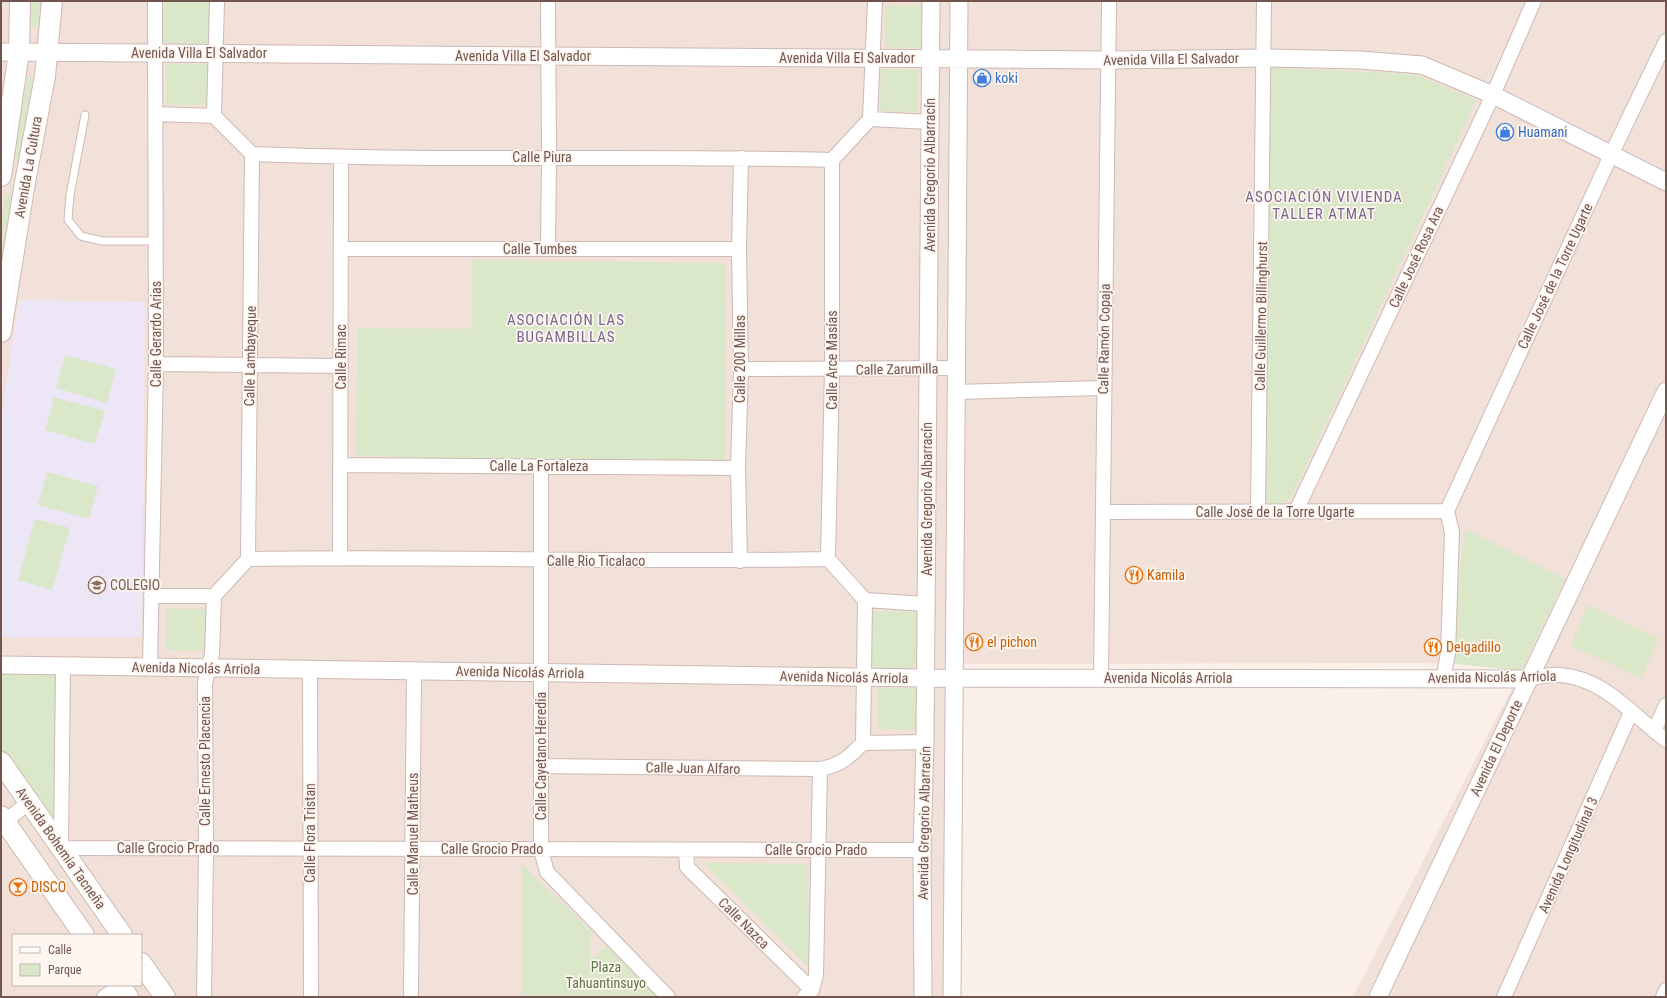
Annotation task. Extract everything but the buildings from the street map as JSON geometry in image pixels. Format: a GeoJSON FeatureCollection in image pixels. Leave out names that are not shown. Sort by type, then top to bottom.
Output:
{"type":"FeatureCollection","features":[{"type":"Feature","properties":{"kind":"main road","name":"Avenida La Cultura"},"geometry":{"type":"LineString","coordinates":[[1,176],[10,52],[20,1]]}},
{"type":"Feature","properties":{"kind":"main road","name":"Avenida La Cultura"},"geometry":{"type":"LineString","coordinates":[[1,332],[44,76],[52,1]]}},
{"type":"Feature","properties":{"kind":"main road"},"geometry":{"type":"LineString","coordinates":[[1,183],[24,188]]}},
{"type":"Feature","properties":{"kind":"main road","name":"Avenida Bohemia Tacneña"},"geometry":{"type":"LineString","coordinates":[[1,762],[121,934]]}},
{"type":"Feature","properties":{"kind":"main road"},"geometry":{"type":"LineString","coordinates":[[2,821],[83,934]]}},
{"type":"Feature","properties":{"kind":"main road"},"geometry":{"type":"LineString","coordinates":[[142,964],[165,997]]}},
{"type":"Feature","properties":{"kind":"street","name":"Calle Gerardo Arias"},"geometry":{"type":"LineString","coordinates":[[150,668],[156,364],[155,1]]}},
{"type":"Feature","properties":{"kind":"street"},"geometry":{"type":"LineString","coordinates":[[214,116],[217,1]]}},
{"type":"Feature","properties":{"kind":"street"},"geometry":{"type":"LineString","coordinates":[[548,1],[548,249]]}},
{"type":"Feature","properties":{"kind":"street"},"geometry":{"type":"LineString","coordinates":[[832,160],[870,119],[876,1]]}},
{"type":"Feature","properties":{"kind":"street","name":"Avenida Gregorio Albarracín"},"geometry":{"type":"LineString","coordinates":[[924,997],[922,850],[926,678],[931,1]]}},
{"type":"Feature","properties":{"kind":"street","name":"Avenida Gregorio Albarracín"},"geometry":{"type":"LineString","coordinates":[[952,997],[959,1]]}},
{"type":"Feature","properties":{"kind":"street","name":"Calle Ramón Copaja"},"geometry":{"type":"LineString","coordinates":[[1102,678],[1103,388],[1109,1]]}},
{"type":"Feature","properties":{"kind":"street","name":"Calle Guillermo Billinghurst"},"geometry":{"type":"LineString","coordinates":[[1258,511],[1265,58],[1264,1]]}},
{"type":"Feature","properties":{"kind":"street","name":"Calle José Rosa Ara"},"geometry":{"type":"LineString","coordinates":[[1296,511],[1493,95],[1534,1]]}},
{"type":"Feature","properties":{"kind":"street","name":"Calle José de la Torre Ugarte"},"geometry":{"type":"LineString","coordinates":[[1103,512],[1447,511],[1611,155],[1666,41]]}},
{"type":"Feature","properties":{"kind":"street","name":"Avenida Villa El Salvador"},"geometry":{"type":"LineString","coordinates":[[10,52],[931,59],[1109,60],[1265,58],[1360,60],[1422,65],[1493,95],[1666,182]]}},
{"type":"Feature","properties":{"kind":"street"},"geometry":{"type":"LineString","coordinates":[[156,114],[214,116],[252,154]]}},
{"type":"Feature","properties":{"kind":"street"},"geometry":{"type":"LineString","coordinates":[[870,119],[930,122]]}},
{"type":"Feature","properties":{"kind":"street","name":"Calle Piura"},"geometry":{"type":"LineString","coordinates":[[252,154],[341,158],[549,157],[832,160]]}},
{"type":"Feature","properties":{"kind":"street","name":"Calle Lambayeque"},"geometry":{"type":"LineString","coordinates":[[248,559],[252,154]]}},
{"type":"Feature","properties":{"kind":"street","name":"Calle Rimac"},"geometry":{"type":"LineString","coordinates":[[340,557],[341,158]]}},
{"type":"Feature","properties":{"kind":"street","name":"Calle 200 Millas"},"geometry":{"type":"LineString","coordinates":[[740,561],[738,468],[741,369],[741,158]]}},
{"type":"Feature","properties":{"kind":"street","name":"Calle Arce Masías"},"geometry":{"type":"LineString","coordinates":[[828,559],[832,370],[832,160]]}},
{"type":"Feature","properties":{"kind":"street","name":"Calle Tumbes"},"geometry":{"type":"LineString","coordinates":[[341,249],[740,249]]}},
{"type":"Feature","properties":{"kind":"street"},"geometry":{"type":"LineString","coordinates":[[156,364],[341,366]]}},
{"type":"Feature","properties":{"kind":"street","name":"Calle Zarumilla"},"geometry":{"type":"LineString","coordinates":[[741,369],[832,370],[956,368]]}},
{"type":"Feature","properties":{"kind":"street"},"geometry":{"type":"LineString","coordinates":[[956,392],[1103,388]]}},
{"type":"Feature","properties":{"kind":"street","name":"Avenida El Deporte"},"geometry":{"type":"LineString","coordinates":[[1378,997],[1666,391]]}},
{"type":"Feature","properties":{"kind":"street","name":"Calle La Fortaleza"},"geometry":{"type":"LineString","coordinates":[[340,465],[738,468]]}},
{"type":"Feature","properties":{"kind":"street","name":"Calle Cayetano Heredia"},"geometry":{"type":"LineString","coordinates":[[541,466],[540,850],[547,872],[668,997]]}},
{"type":"Feature","properties":{"kind":"street"},"geometry":{"type":"LineString","coordinates":[[1443,679],[1448,653],[1452,532],[1447,511]]}},
{"type":"Feature","properties":{"kind":"street","name":"Calle Rio Ticalaco"},"geometry":{"type":"LineString","coordinates":[[248,559],[340,557],[541,561],[740,561],[828,559]]}},
{"type":"Feature","properties":{"kind":"street"},"geometry":{"type":"LineString","coordinates":[[151,596],[214,596],[248,559]]}},
{"type":"Feature","properties":{"kind":"street"},"geometry":{"type":"LineString","coordinates":[[828,559],[866,600],[926,604]]}},
{"type":"Feature","properties":{"kind":"street","name":"Calle Ernesto Placencia"},"geometry":{"type":"LineString","coordinates":[[204,997],[206,848],[205,683],[212,654],[214,596]]}},
{"type":"Feature","properties":{"kind":"street"},"geometry":{"type":"LineString","coordinates":[[866,600],[863,742],[925,742]]}},
{"type":"Feature","properties":{"kind":"street","name":"Avenida Nicolás Arriola"},"geometry":{"type":"LineString","coordinates":[[1,665],[926,678],[1529,679],[1558,675],[1588,682],[1614,696],[1631,712],[1666,740]]}},
{"type":"Feature","properties":{"kind":"street"},"geometry":{"type":"LineString","coordinates":[[61,848],[63,666]]}},
{"type":"Feature","properties":{"kind":"street","name":"Calle Flora Tristan"},"geometry":{"type":"LineString","coordinates":[[310,670],[311,997]]}},
{"type":"Feature","properties":{"kind":"street","name":"Calle Manuel Matheus"},"geometry":{"type":"LineString","coordinates":[[411,997],[414,671]]}},
{"type":"Feature","properties":{"kind":"street"},"geometry":{"type":"LineString","coordinates":[[1654,731],[1666,705]]}},
{"type":"Feature","properties":{"kind":"street","name":"Avenida Longitudinal 3"},"geometry":{"type":"LineString","coordinates":[[1504,997],[1631,712]]}},
{"type":"Feature","properties":{"kind":"street","name":"Calle Juan Alfaro"},"geometry":{"type":"LineString","coordinates":[[541,766],[820,769],[845,761],[863,742]]}},
{"type":"Feature","properties":{"kind":"street"},"geometry":{"type":"LineString","coordinates":[[808,994],[816,975],[820,769]]}},
{"type":"Feature","properties":{"kind":"street"},"geometry":{"type":"LineString","coordinates":[[2,821],[29,802]]}},
{"type":"Feature","properties":{"kind":"street","name":"Calle Grocio Prado"},"geometry":{"type":"LineString","coordinates":[[61,848],[922,850]]}},
{"type":"Feature","properties":{"kind":"street","name":"Calle Nazca"},"geometry":{"type":"LineString","coordinates":[[686,850],[687,867],[808,994]]}},
{"type":"Feature","properties":{"kind":"street"},"geometry":{"type":"LineString","coordinates":[[104,997],[122,989]]}},
{"type":"Feature","properties":{"kind":"street"},"geometry":{"type":"LineString","coordinates":[[1663,997],[1666,990]]}},
{"type":"Feature","properties":{"kind":"lane"},"geometry":{"type":"LineString","coordinates":[[85,115],[70,195],[68,220],[81,236],[102,241],[156,241]]}},
{"type":"Feature","properties":{"kind":"shaded area"},"geometry":{"type":"Polygon","coordinates":[[[1,1],[1666,1],[1666,997],[1353,997],[1521,671],[1450,663],[963,664],[959,997],[1,997],[1,1]]]}},
{"type":"Feature","properties":{"kind":"shaded area"},"geometry":{"type":"Polygon","coordinates":[[[19,300],[145,302],[142,637],[1,637],[1,419],[19,300]]]}},
{"type":"Feature","properties":{"kind":"green space"},"geometry":{"type":"Polygon","coordinates":[[[32,1],[46,1],[44,28],[30,26],[32,1]]]}},
{"type":"Feature","properties":{"kind":"green space"},"geometry":{"type":"Polygon","coordinates":[[[164,1],[211,1],[211,44],[163,43],[164,1]]]}},
{"type":"Feature","properties":{"kind":"green space"},"geometry":{"type":"Polygon","coordinates":[[[885,5],[923,6],[922,48],[885,47],[885,5]]]}},
{"type":"Feature","properties":{"kind":"green space"},"geometry":{"type":"Polygon","coordinates":[[[167,64],[209,64],[208,105],[166,105],[167,64]]]}},
{"type":"Feature","properties":{"kind":"green space"},"geometry":{"type":"Polygon","coordinates":[[[1270,68],[1397,73],[1419,76],[1476,100],[1293,494],[1284,504],[1274,507],[1266,500],[1270,68]]]}},
{"type":"Feature","properties":{"kind":"green space"},"geometry":{"type":"Polygon","coordinates":[[[881,69],[918,70],[917,112],[880,111],[881,69]]]}},
{"type":"Feature","properties":{"kind":"green space"},"geometry":{"type":"Polygon","coordinates":[[[28,76],[39,79],[23,163],[12,160],[28,76]]]}},
{"type":"Feature","properties":{"kind":"green space"},"geometry":{"type":"Polygon","coordinates":[[[6,193],[17,196],[1,281],[1,219],[6,193]]]}},
{"type":"Feature","properties":{"kind":"green space"},"geometry":{"type":"Polygon","coordinates":[[[472,260],[725,263],[725,462],[470,460],[355,455],[358,328],[472,329],[472,260]]]}},
{"type":"Feature","properties":{"kind":"green space"},"geometry":{"type":"Polygon","coordinates":[[[65,355],[116,369],[107,403],[56,388],[65,355]]]}},
{"type":"Feature","properties":{"kind":"green space"},"geometry":{"type":"Polygon","coordinates":[[[54,397],[105,411],[95,444],[45,430],[54,397]]]}},
{"type":"Feature","properties":{"kind":"green space"},"geometry":{"type":"Polygon","coordinates":[[[47,472],[98,486],[89,519],[38,505],[47,472]]]}},
{"type":"Feature","properties":{"kind":"green space"},"geometry":{"type":"Polygon","coordinates":[[[35,519],[70,528],[52,590],[18,580],[35,519]]]}},
{"type":"Feature","properties":{"kind":"green space"},"geometry":{"type":"Polygon","coordinates":[[[1465,529],[1565,579],[1521,671],[1450,663],[1465,529]]]}},
{"type":"Feature","properties":{"kind":"green space"},"geometry":{"type":"Polygon","coordinates":[[[1588,605],[1659,639],[1641,678],[1570,645],[1588,605]]]}},
{"type":"Feature","properties":{"kind":"green space"},"geometry":{"type":"Polygon","coordinates":[[[167,609],[209,609],[208,651],[166,650],[167,609]]]}},
{"type":"Feature","properties":{"kind":"green space"},"geometry":{"type":"Polygon","coordinates":[[[869,611],[919,612],[919,659],[911,669],[868,668],[869,611]]]}},
{"type":"Feature","properties":{"kind":"green space"},"geometry":{"type":"Polygon","coordinates":[[[49,674],[58,679],[60,824],[54,829],[1,751],[1,675],[49,674]]]}},
{"type":"Feature","properties":{"kind":"green space"},"geometry":{"type":"Polygon","coordinates":[[[877,688],[919,688],[919,730],[877,729],[877,688]]]}},
{"type":"Feature","properties":{"kind":"green space","name":"Plaza Tahuantinsuyo"},"geometry":{"type":"Polygon","coordinates":[[[521,863],[594,934],[591,937],[590,954],[593,958],[606,946],[658,997],[522,997],[521,863]]]}},
{"type":"Feature","properties":{"kind":"green space"},"geometry":{"type":"Polygon","coordinates":[[[703,863],[808,864],[809,968],[703,863]]]}},
{"type":"Feature","properties":{"kind":"place","name":"koki"},"geometry":{"type":"Point","coordinates":[982,78]}},
{"type":"Feature","properties":{"kind":"place","name":"Huamani"},"geometry":{"type":"Point","coordinates":[1505,132]}},
{"type":"Feature","properties":{"kind":"place","name":"Kamila"},"geometry":{"type":"Point","coordinates":[1134,575]}},
{"type":"Feature","properties":{"kind":"place","name":"COLEGIO"},"geometry":{"type":"Point","coordinates":[97,585]}},
{"type":"Feature","properties":{"kind":"place","name":"el pichon"},"geometry":{"type":"Point","coordinates":[974,642]}},
{"type":"Feature","properties":{"kind":"place","name":"Delgadillo"},"geometry":{"type":"Point","coordinates":[1433,647]}},
{"type":"Feature","properties":{"kind":"place","name":"DISCO"},"geometry":{"type":"Point","coordinates":[18,887]}},
{"type":"Feature","properties":{"kind":"district","name":"ASOCIACIÓN VIVIENDA TALLER ATMAT"},"geometry":{"type":"Point","coordinates":[1324,206]}},
{"type":"Feature","properties":{"kind":"district","name":"ASOCIACIÓN LAS BUGAMBILLAS"},"geometry":{"type":"Point","coordinates":[566,328]}}]}
